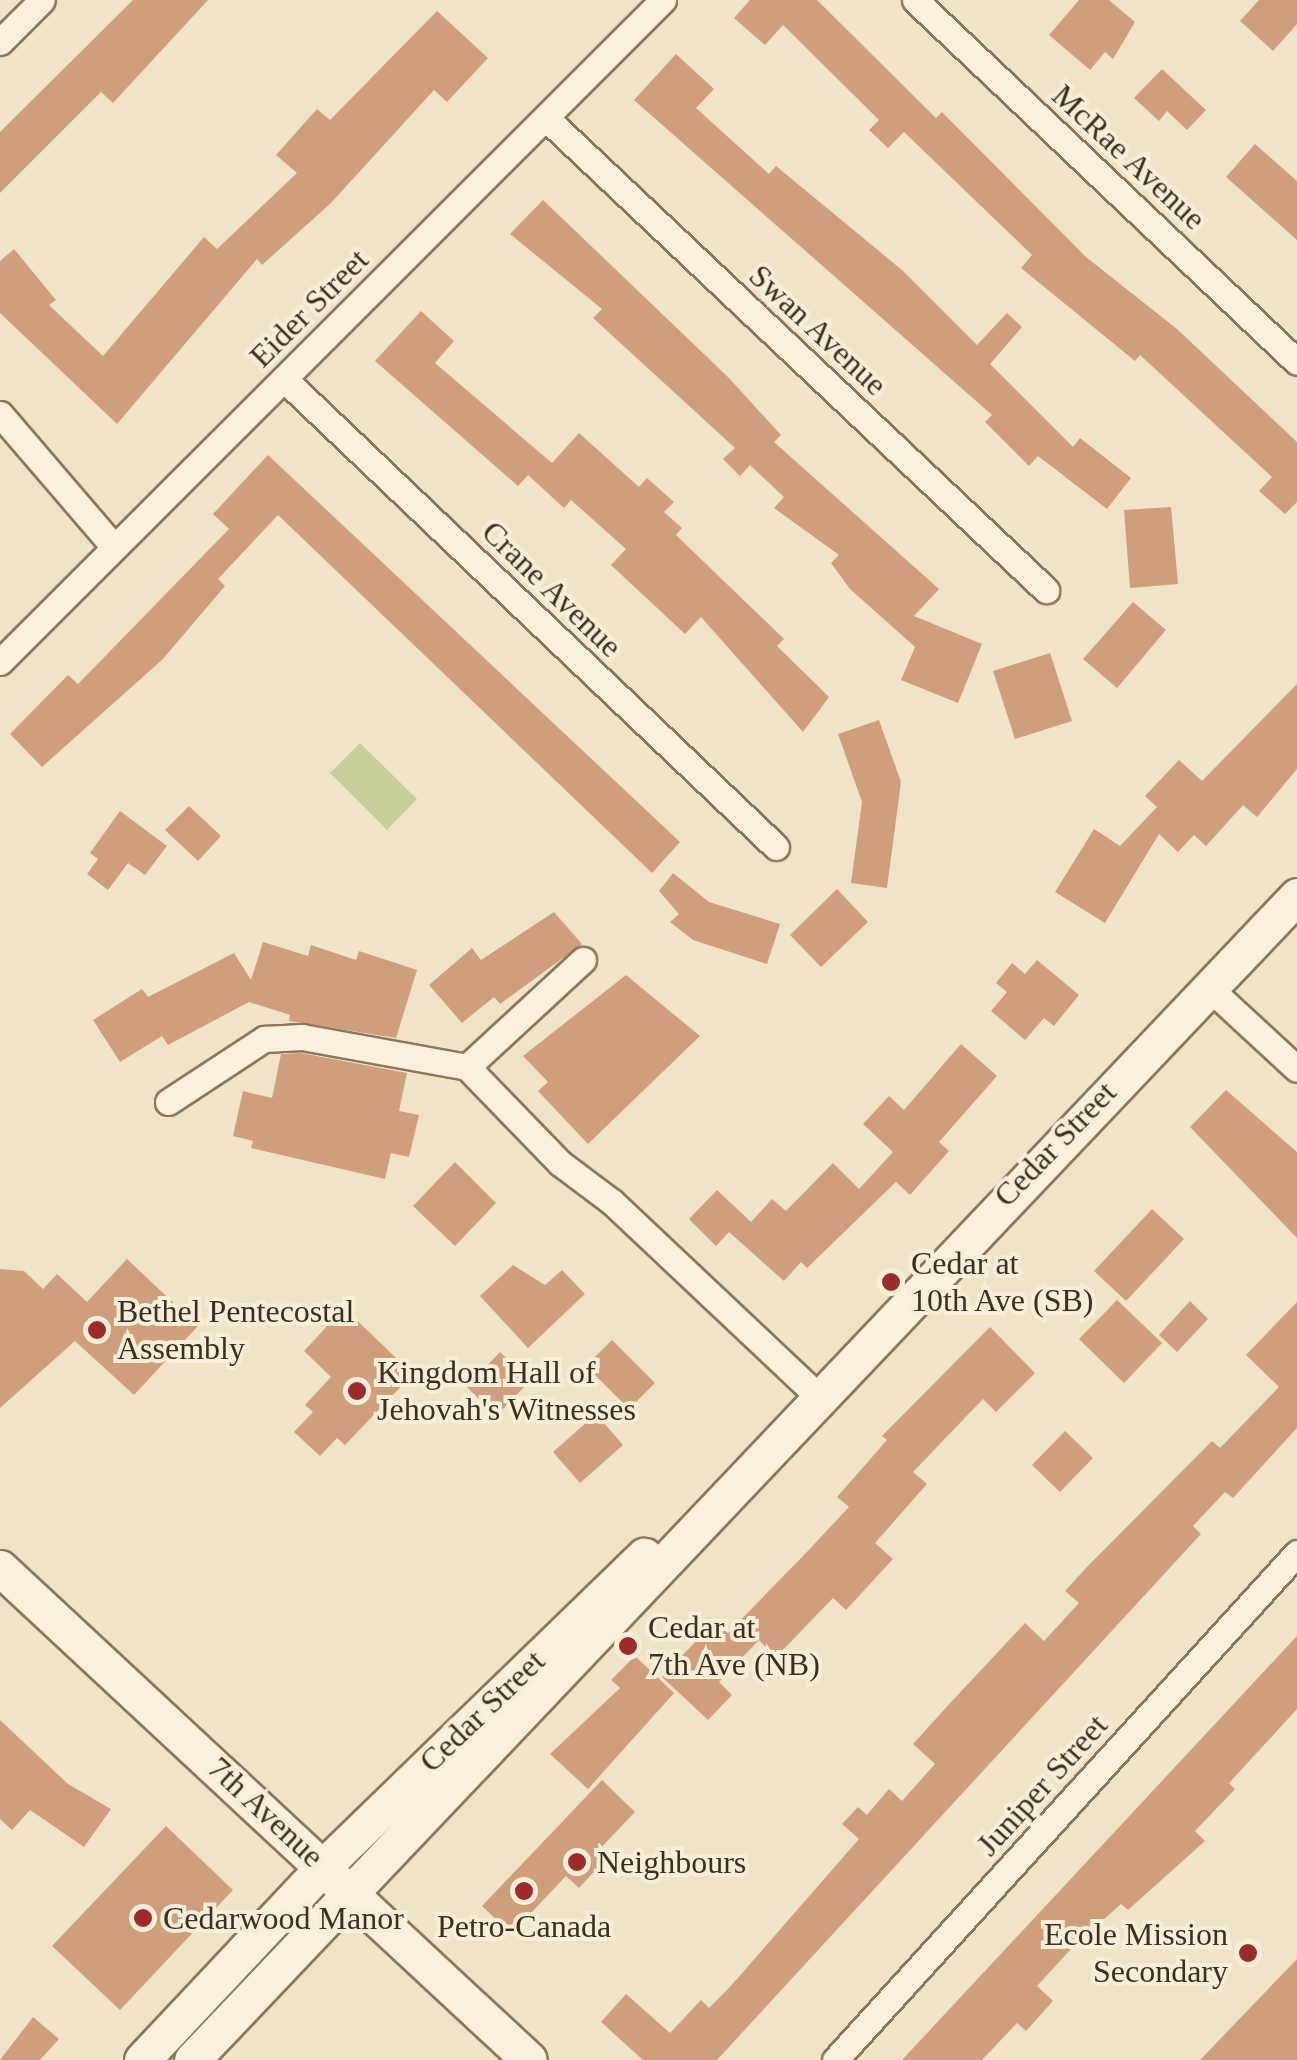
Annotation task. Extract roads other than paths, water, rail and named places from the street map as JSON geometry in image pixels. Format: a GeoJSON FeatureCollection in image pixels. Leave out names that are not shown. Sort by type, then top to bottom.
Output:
{"type":"FeatureCollection","features":[{"type":"Feature","properties":{"kind":"main road","name":"Cedar Street"},"geometry":{"type":"LineString","coordinates":[[192,2060],[583,1655],[816,1394],[1297,896]]}},
{"type":"Feature","properties":{"kind":"main road","name":"Cedar Street"},"geometry":{"type":"LineString","coordinates":[[142,2060],[324,1866],[816,1394]]}},
{"type":"Feature","properties":{"kind":"main road","name":"7th Avenue"},"geometry":{"type":"LineString","coordinates":[[0,1568],[528,2060]]}},
{"type":"Feature","properties":{"kind":"street"},"geometry":{"type":"LineString","coordinates":[[0,42],[42,0]]}},
{"type":"Feature","properties":{"kind":"street","name":"Eider Street"},"geometry":{"type":"LineString","coordinates":[[0,662],[663,0]]}},
{"type":"Feature","properties":{"kind":"street","name":"McRae Avenue"},"geometry":{"type":"LineString","coordinates":[[915,0],[1297,362]]}},
{"type":"Feature","properties":{"kind":"street","name":"Swan Avenue"},"geometry":{"type":"LineString","coordinates":[[546,118],[1046,590]]}},
{"type":"Feature","properties":{"kind":"street","name":"Crane Avenue"},"geometry":{"type":"LineString","coordinates":[[284,379],[776,847]]}},
{"type":"Feature","properties":{"kind":"street"},"geometry":{"type":"LineString","coordinates":[[0,414],[114,547]]}},
{"type":"Feature","properties":{"kind":"street"},"geometry":{"type":"LineString","coordinates":[[468,1067],[583,960]]}},
{"type":"Feature","properties":{"kind":"street"},"geometry":{"type":"LineString","coordinates":[[1207,986],[1297,1069]]}},
{"type":"Feature","properties":{"kind":"street"},"geometry":{"type":"LineString","coordinates":[[168,1102],[264,1039],[302,1037],[468,1067],[560,1163],[612,1202],[816,1394]]}},
{"type":"Feature","properties":{"kind":"street","name":"Juniper Street"},"geometry":{"type":"LineString","coordinates":[[835,2060],[1297,1553]]}},
{"type":"Feature","properties":{"kind":"place","name":"Cedar at 10th Ave (SB)"},"geometry":{"type":"Point","coordinates":[891,1282]}},
{"type":"Feature","properties":{"kind":"place","name":"Bethel Pentecostal Assembly"},"geometry":{"type":"Point","coordinates":[97,1330]}},
{"type":"Feature","properties":{"kind":"place","name":"Kingdom Hall of Jehovah's Witnesses"},"geometry":{"type":"Point","coordinates":[357,1391]}},
{"type":"Feature","properties":{"kind":"place","name":"Cedar at 7th Ave (NB)"},"geometry":{"type":"Point","coordinates":[628,1646]}},
{"type":"Feature","properties":{"kind":"place","name":"Neighbours"},"geometry":{"type":"Point","coordinates":[577,1862]}},
{"type":"Feature","properties":{"kind":"place","name":"Petro-Canada"},"geometry":{"type":"Point","coordinates":[524,1891]}},
{"type":"Feature","properties":{"kind":"place","name":"Cedarwood Manor"},"geometry":{"type":"Point","coordinates":[143,1918]}},
{"type":"Feature","properties":{"kind":"place","name":"Ecole Mission Secondary"},"geometry":{"type":"Point","coordinates":[1248,1953]}}]}
